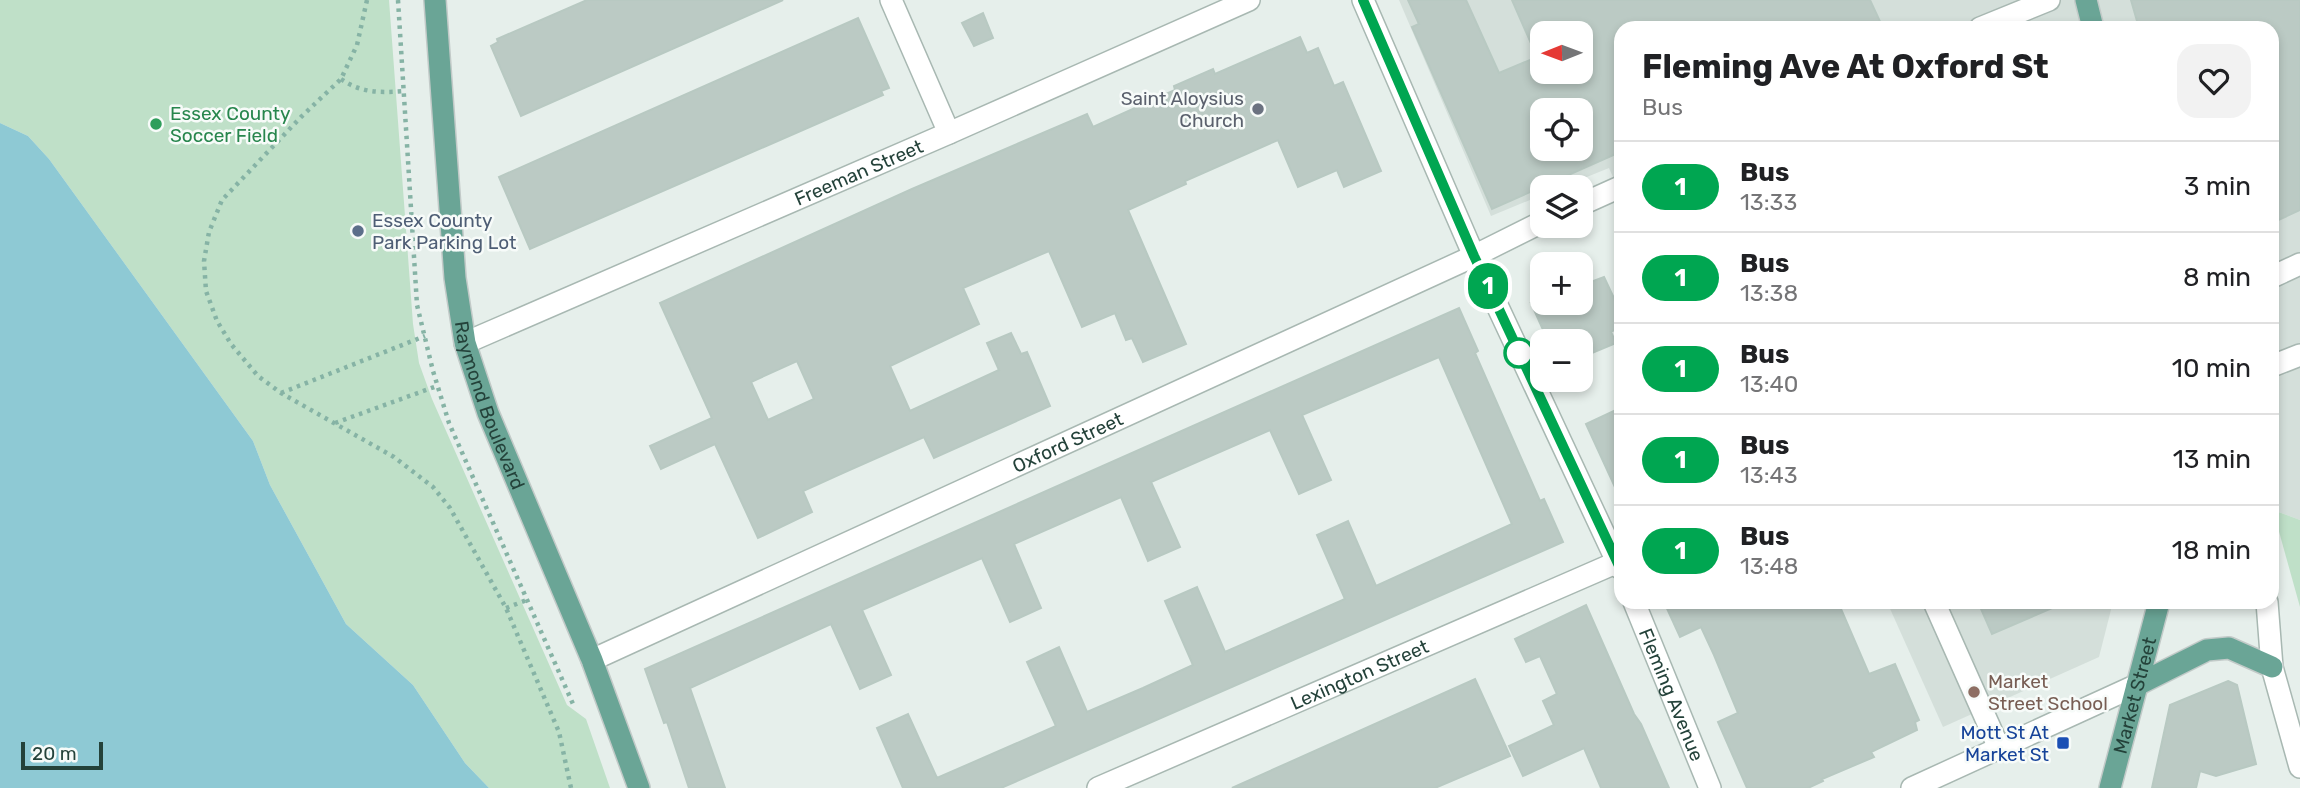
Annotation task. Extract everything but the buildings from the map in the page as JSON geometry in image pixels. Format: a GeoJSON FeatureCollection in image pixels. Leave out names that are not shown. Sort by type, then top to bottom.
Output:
{"type":"FeatureCollection","features":[{"type":"Feature","properties":{"kind":"main road","name":"Raymond Boulevard"},"geometry":{"type":"LineString","coordinates":[[435,0],[455,278],[466,342],[488,413],[592,660],[639,788]]}},
{"type":"Feature","properties":{"kind":"main road"},"geometry":{"type":"LineString","coordinates":[[2085,0],[2091,21]]}},
{"type":"Feature","properties":{"kind":"main road","name":"Market Street"},"geometry":{"type":"LineString","coordinates":[[2110,788],[2157,609]]}},
{"type":"Feature","properties":{"kind":"main road"},"geometry":{"type":"LineString","coordinates":[[2137,685],[2207,650],[2229,648],[2272,667]]}},
{"type":"Feature","properties":{"kind":"street"},"geometry":{"type":"LineString","coordinates":[[891,0],[949,133]]}},
{"type":"Feature","properties":{"kind":"street","name":"Freeman Street"},"geometry":{"type":"LineString","coordinates":[[466,342],[1249,0]]}},
{"type":"Feature","properties":{"kind":"street"},"geometry":{"type":"LineString","coordinates":[[1363,0],[1474,256],[1614,551]]}},
{"type":"Feature","properties":{"kind":"street"},"geometry":{"type":"LineString","coordinates":[[1997,21],[2049,0]]}},
{"type":"Feature","properties":{"kind":"street"},"geometry":{"type":"LineString","coordinates":[[1593,199],[1614,190]]}},
{"type":"Feature","properties":{"kind":"street","name":"Oxford Street"},"geometry":{"type":"LineString","coordinates":[[592,660],[1530,228]]}},
{"type":"Feature","properties":{"kind":"street"},"geometry":{"type":"LineString","coordinates":[[2279,274],[2300,264]]}},
{"type":"Feature","properties":{"kind":"street"},"geometry":{"type":"LineString","coordinates":[[2279,363],[2300,355]]}},
{"type":"Feature","properties":{"kind":"street","name":"Lexington Street"},"geometry":{"type":"LineString","coordinates":[[1098,788],[1614,567]]}},
{"type":"Feature","properties":{"kind":"street","name":"Fleming Avenue"},"geometry":{"type":"LineString","coordinates":[[1637,609],[1710,788]]}},
{"type":"Feature","properties":{"kind":"street"},"geometry":{"type":"LineString","coordinates":[[1937,609],[2000,748]]}},
{"type":"Feature","properties":{"kind":"street"},"geometry":{"type":"LineString","coordinates":[[2268,609],[2272,667],[2300,767]]}},
{"type":"Feature","properties":{"kind":"street"},"geometry":{"type":"LineString","coordinates":[[1912,788],[2137,685]]}},
{"type":"Feature","properties":{"kind":"path"},"geometry":{"type":"LineString","coordinates":[[367,0],[357,45],[341,79],[222,200],[209,232],[204,261],[206,291],[217,321],[231,344],[258,376],[281,393],[394,457],[433,487],[450,508],[506,608],[559,732],[571,788]]}},
{"type":"Feature","properties":{"kind":"path"},"geometry":{"type":"LineString","coordinates":[[398,0],[401,38]]}},
{"type":"Feature","properties":{"kind":"path"},"geometry":{"type":"LineString","coordinates":[[341,79],[367,92],[404,91]]}},
{"type":"Feature","properties":{"kind":"path"},"geometry":{"type":"LineString","coordinates":[[281,393],[425,336]]}},
{"type":"Feature","properties":{"kind":"path"},"geometry":{"type":"LineString","coordinates":[[335,423],[437,386]]}},
{"type":"Feature","properties":{"kind":"path"},"geometry":{"type":"LineString","coordinates":[[506,608],[527,600]]}},
{"type":"Feature","properties":{"kind":"shaded area"},"geometry":{"type":"Polygon","coordinates":[[[1399,0],[2300,0],[2300,520],[2279,512],[2279,21],[1614,21],[1614,179],[1609,168],[1592,175],[1530,175],[1530,200],[1491,216],[1399,0]]]}},
{"type":"Feature","properties":{"kind":"shaded area","name":"Market Street School"},"geometry":{"type":"Polygon","coordinates":[[[1890,609],[2111,609],[2099,657],[1943,727],[1890,609]]]}},
{"type":"Feature","properties":{"kind":"green space"},"geometry":{"type":"Polygon","coordinates":[[[0,0],[389,0],[413,324],[419,363],[432,399],[567,705],[586,719],[610,788],[489,788],[465,763],[413,685],[346,624],[270,485],[253,441],[49,159],[28,136],[0,123],[0,0]]]}},
{"type":"Feature","properties":{"kind":"green space"},"geometry":{"type":"Polygon","coordinates":[[[2279,512],[2300,520],[2300,607],[2279,532],[2279,512]]]}},
{"type":"Feature","properties":{"kind":"water"},"geometry":{"type":"Polygon","coordinates":[[[0,123],[28,136],[49,159],[253,441],[270,485],[346,624],[413,685],[465,763],[489,788],[0,788],[0,123]]]}},
{"type":"Feature","properties":{"kind":"bus line","name":"1"},"geometry":{"type":"LineString","coordinates":[[1363,0],[1474,256],[1614,555]]}},
{"type":"Feature","properties":{"kind":"place","name":"Saint Aloysius Church"},"geometry":{"type":"Point","coordinates":[1258,109]}},
{"type":"Feature","properties":{"kind":"place","name":"Essex County Soccer Field"},"geometry":{"type":"Point","coordinates":[156,124]}},
{"type":"Feature","properties":{"kind":"place","name":"Essex County Park Parking Lot"},"geometry":{"type":"Point","coordinates":[358,231]}},
{"type":"Feature","properties":{"kind":"place","name":"Market Street School"},"geometry":{"type":"Point","coordinates":[1974,692]}},
{"type":"Feature","properties":{"kind":"place","name":"Mott St At Market St"},"geometry":{"type":"Point","coordinates":[2063,743]}}]}
